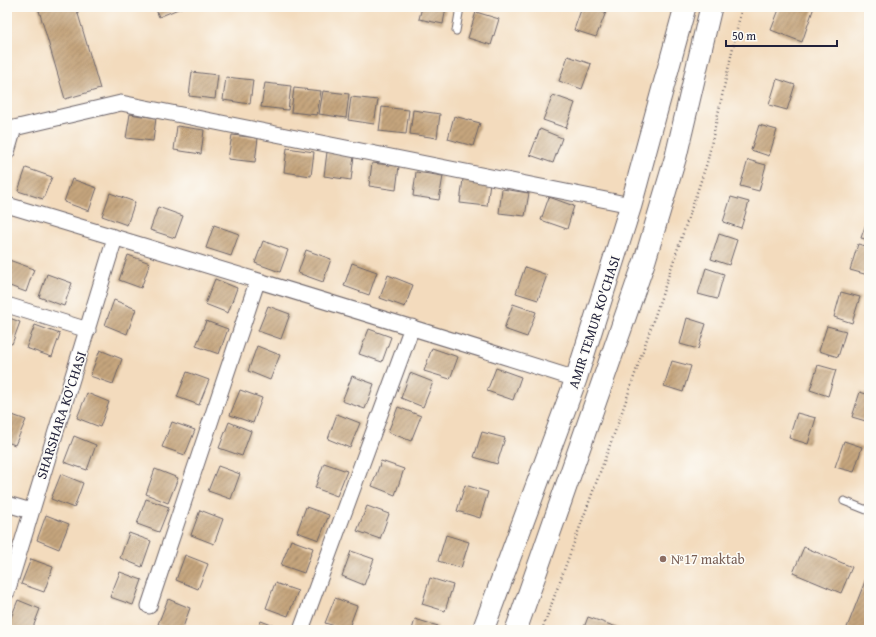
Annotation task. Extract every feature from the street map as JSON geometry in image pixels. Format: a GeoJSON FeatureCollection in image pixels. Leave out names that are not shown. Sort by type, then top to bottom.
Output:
{"type":"FeatureCollection","features":[{"type":"Feature","properties":{"kind":"main road","name":"AMIR TEMUR KO'CHASI"},"geometry":{"type":"LineString","coordinates":[[483,630],[576,379],[631,205],[685,7]]}},
{"type":"Feature","properties":{"kind":"main road","name":"AMIR TEMUR KO'CHASI"},"geometry":{"type":"LineString","coordinates":[[516,630],[645,260],[676,156],[711,7]]}},
{"type":"Feature","properties":{"kind":"street"},"geometry":{"type":"LineString","coordinates":[[7,152],[11,124],[121,103],[631,205]]}},
{"type":"Feature","properties":{"kind":"street"},"geometry":{"type":"LineString","coordinates":[[7,205],[257,282],[412,327],[576,379]]}},
{"type":"Feature","properties":{"kind":"street","name":"SHARSHARA KO'CHASI"},"geometry":{"type":"LineString","coordinates":[[7,592],[30,511],[88,330],[115,238]]}},
{"type":"Feature","properties":{"kind":"street"},"geometry":{"type":"LineString","coordinates":[[149,606],[257,282]]}},
{"type":"Feature","properties":{"kind":"street"},"geometry":{"type":"LineString","coordinates":[[7,305],[88,330]]}},
{"type":"Feature","properties":{"kind":"street"},"geometry":{"type":"LineString","coordinates":[[301,630],[412,327]]}},
{"type":"Feature","properties":{"kind":"street"},"geometry":{"type":"LineString","coordinates":[[7,504],[30,511]]}},
{"type":"Feature","properties":{"kind":"lane"},"geometry":{"type":"LineString","coordinates":[[456,31],[460,7]]}},
{"type":"Feature","properties":{"kind":"lane"},"geometry":{"type":"LineString","coordinates":[[844,502],[869,511]]}},
{"type":"Feature","properties":{"kind":"path"},"geometry":{"type":"LineString","coordinates":[[542,630],[621,415],[707,163],[742,7]]}},
{"type":"Feature","properties":{"kind":"building"},"geometry":{"type":"Polygon","coordinates":[[[38,7],[76,7],[100,89],[65,99],[38,7]]]}},
{"type":"Feature","properties":{"kind":"building"},"geometry":{"type":"Polygon","coordinates":[[[155,7],[183,7],[159,17],[155,7]]]}},
{"type":"Feature","properties":{"kind":"building"},"geometry":{"type":"Polygon","coordinates":[[[422,7],[446,7],[443,24],[419,19],[422,7]]]}},
{"type":"Feature","properties":{"kind":"building"},"geometry":{"type":"Polygon","coordinates":[[[582,7],[590,7],[606,12],[596,37],[574,30],[582,7]]]}},
{"type":"Feature","properties":{"kind":"building"},"geometry":{"type":"Polygon","coordinates":[[[780,7],[814,7],[802,42],[771,30],[780,7]]]}},
{"type":"Feature","properties":{"kind":"building"},"geometry":{"type":"Polygon","coordinates":[[[476,12],[499,19],[491,45],[468,38],[476,12]]]}},
{"type":"Feature","properties":{"kind":"building"},"geometry":{"type":"Polygon","coordinates":[[[568,56],[591,64],[582,89],[559,81],[568,56]]]}},
{"type":"Feature","properties":{"kind":"building"},"geometry":{"type":"Polygon","coordinates":[[[192,72],[218,75],[215,99],[189,96],[192,72]]]}},
{"type":"Feature","properties":{"kind":"building"},"geometry":{"type":"Polygon","coordinates":[[[226,77],[253,80],[250,104],[223,100],[226,77]]]}},
{"type":"Feature","properties":{"kind":"building"},"geometry":{"type":"Polygon","coordinates":[[[777,79],[795,85],[787,110],[769,105],[777,79]]]}},
{"type":"Feature","properties":{"kind":"building"},"geometry":{"type":"Polygon","coordinates":[[[265,83],[291,86],[288,110],[261,107],[265,83]]]}},
{"type":"Feature","properties":{"kind":"building"},"geometry":{"type":"Polygon","coordinates":[[[294,88],[321,91],[317,115],[291,112],[294,88]]]}},
{"type":"Feature","properties":{"kind":"building"},"geometry":{"type":"Polygon","coordinates":[[[323,91],[349,94],[346,118],[319,114],[323,91]]]}},
{"type":"Feature","properties":{"kind":"building"},"geometry":{"type":"Polygon","coordinates":[[[553,95],[575,103],[566,128],[543,120],[553,95]]]}},
{"type":"Feature","properties":{"kind":"building"},"geometry":{"type":"Polygon","coordinates":[[[351,97],[378,100],[374,124],[348,120],[351,97]]]}},
{"type":"Feature","properties":{"kind":"building"},"geometry":{"type":"Polygon","coordinates":[[[382,107],[409,110],[406,134],[379,131],[382,107]]]}},
{"type":"Feature","properties":{"kind":"building"},"geometry":{"type":"Polygon","coordinates":[[[413,110],[440,114],[437,138],[410,134],[413,110]]]}},
{"type":"Feature","properties":{"kind":"building"},"geometry":{"type":"Polygon","coordinates":[[[130,114],[156,118],[153,141],[126,138],[130,114]]]}},
{"type":"Feature","properties":{"kind":"building"},"geometry":{"type":"Polygon","coordinates":[[[454,116],[480,123],[473,146],[448,139],[454,116]]]}},
{"type":"Feature","properties":{"kind":"building"},"geometry":{"type":"Polygon","coordinates":[[[759,125],[777,130],[769,156],[751,150],[759,125]]]}},
{"type":"Feature","properties":{"kind":"building"},"geometry":{"type":"Polygon","coordinates":[[[177,126],[204,130],[201,154],[174,150],[177,126]]]}},
{"type":"Feature","properties":{"kind":"building"},"geometry":{"type":"Polygon","coordinates":[[[540,129],[562,138],[553,163],[530,155],[540,129]]]}},
{"type":"Feature","properties":{"kind":"building"},"geometry":{"type":"Polygon","coordinates":[[[232,135],[258,138],[255,162],[228,159],[232,135]]]}},
{"type":"Feature","properties":{"kind":"building"},"geometry":{"type":"Polygon","coordinates":[[[287,148],[314,152],[311,176],[284,172],[287,148]]]}},
{"type":"Feature","properties":{"kind":"building"},"geometry":{"type":"Polygon","coordinates":[[[327,152],[354,156],[351,180],[324,176],[327,152]]]}},
{"type":"Feature","properties":{"kind":"building"},"geometry":{"type":"Polygon","coordinates":[[[748,160],[766,165],[759,191],[740,186],[748,160]]]}},
{"type":"Feature","properties":{"kind":"building"},"geometry":{"type":"Polygon","coordinates":[[[372,163],[399,166],[396,190],[369,186],[372,163]]]}},
{"type":"Feature","properties":{"kind":"building"},"geometry":{"type":"Polygon","coordinates":[[[26,168],[52,177],[43,199],[18,191],[26,168]]]}},
{"type":"Feature","properties":{"kind":"building"},"geometry":{"type":"Polygon","coordinates":[[[416,172],[443,176],[439,200],[413,196],[416,172]]]}},
{"type":"Feature","properties":{"kind":"building"},"geometry":{"type":"Polygon","coordinates":[[[72,179],[97,188],[89,211],[64,202],[72,179]]]}},
{"type":"Feature","properties":{"kind":"building"},"geometry":{"type":"Polygon","coordinates":[[[463,179],[490,182],[487,206],[460,203],[463,179]]]}},
{"type":"Feature","properties":{"kind":"building"},"geometry":{"type":"Polygon","coordinates":[[[502,189],[529,193],[525,216],[499,213],[502,189]]]}},
{"type":"Feature","properties":{"kind":"building"},"geometry":{"type":"Polygon","coordinates":[[[110,193],[135,202],[127,225],[102,216],[110,193]]]}},
{"type":"Feature","properties":{"kind":"building"},"geometry":{"type":"Polygon","coordinates":[[[549,197],[574,206],[567,229],[541,220],[549,197]]]}},
{"type":"Feature","properties":{"kind":"building"},"geometry":{"type":"Polygon","coordinates":[[[731,197],[749,202],[741,228],[723,222],[731,197]]]}},
{"type":"Feature","properties":{"kind":"building"},"geometry":{"type":"Polygon","coordinates":[[[158,207],[183,216],[175,238],[150,230],[158,207]]]}},
{"type":"Feature","properties":{"kind":"building"},"geometry":{"type":"Polygon","coordinates":[[[869,215],[869,240],[861,238],[869,215]]]}},
{"type":"Feature","properties":{"kind":"building"},"geometry":{"type":"Polygon","coordinates":[[[214,225],[239,234],[231,256],[206,248],[214,225]]]}},
{"type":"Feature","properties":{"kind":"building"},"geometry":{"type":"Polygon","coordinates":[[[719,234],[737,240],[729,265],[711,259],[719,234]]]}},
{"type":"Feature","properties":{"kind":"building"},"geometry":{"type":"Polygon","coordinates":[[[263,241],[288,250],[280,272],[255,263],[263,241]]]}},
{"type":"Feature","properties":{"kind":"building"},"geometry":{"type":"Polygon","coordinates":[[[858,244],[869,247],[868,275],[850,270],[858,244]]]}},
{"type":"Feature","properties":{"kind":"building"},"geometry":{"type":"Polygon","coordinates":[[[306,250],[331,259],[323,282],[298,273],[306,250]]]}},
{"type":"Feature","properties":{"kind":"building"},"geometry":{"type":"Polygon","coordinates":[[[128,255],[150,263],[141,288],[119,280],[128,255]]]}},
{"type":"Feature","properties":{"kind":"building"},"geometry":{"type":"Polygon","coordinates":[[[9,260],[34,269],[26,292],[7,285],[7,265],[9,260]]]}},
{"type":"Feature","properties":{"kind":"building"},"geometry":{"type":"Polygon","coordinates":[[[352,263],[377,272],[369,295],[344,286],[352,263]]]}},
{"type":"Feature","properties":{"kind":"building"},"geometry":{"type":"Polygon","coordinates":[[[525,267],[547,275],[538,300],[516,293],[525,267]]]}},
{"type":"Feature","properties":{"kind":"building"},"geometry":{"type":"Polygon","coordinates":[[[706,268],[724,274],[717,299],[698,294],[706,268]]]}},
{"type":"Feature","properties":{"kind":"building"},"geometry":{"type":"Polygon","coordinates":[[[47,274],[72,283],[64,306],[39,297],[47,274]]]}},
{"type":"Feature","properties":{"kind":"building"},"geometry":{"type":"Polygon","coordinates":[[[388,275],[413,285],[405,307],[380,298],[388,275]]]}},
{"type":"Feature","properties":{"kind":"building"},"geometry":{"type":"Polygon","coordinates":[[[215,279],[237,288],[228,313],[205,304],[215,279]]]}},
{"type":"Feature","properties":{"kind":"building"},"geometry":{"type":"Polygon","coordinates":[[[841,292],[860,297],[852,323],[834,317],[841,292]]]}},
{"type":"Feature","properties":{"kind":"building"},"geometry":{"type":"Polygon","coordinates":[[[114,300],[136,309],[127,334],[105,325],[114,300]]]}},
{"type":"Feature","properties":{"kind":"building"},"geometry":{"type":"Polygon","coordinates":[[[513,304],[536,312],[527,337],[504,329],[513,304]]]}},
{"type":"Feature","properties":{"kind":"building"},"geometry":{"type":"Polygon","coordinates":[[[268,306],[290,314],[281,339],[258,331],[268,306]]]}},
{"type":"Feature","properties":{"kind":"building"},"geometry":{"type":"Polygon","coordinates":[[[7,317],[20,322],[12,344],[7,343],[7,317]]]}},
{"type":"Feature","properties":{"kind":"building"},"geometry":{"type":"Polygon","coordinates":[[[687,318],[706,324],[698,349],[680,344],[687,318]]]}},
{"type":"Feature","properties":{"kind":"building"},"geometry":{"type":"Polygon","coordinates":[[[206,321],[228,329],[219,354],[196,346],[206,321]]]}},
{"type":"Feature","properties":{"kind":"building"},"geometry":{"type":"Polygon","coordinates":[[[35,325],[60,334],[52,357],[26,348],[35,325]]]}},
{"type":"Feature","properties":{"kind":"building"},"geometry":{"type":"Polygon","coordinates":[[[827,326],[846,331],[838,357],[819,351],[827,326]]]}},
{"type":"Feature","properties":{"kind":"building"},"geometry":{"type":"Polygon","coordinates":[[[369,329],[391,337],[382,362],[359,354],[369,329]]]}},
{"type":"Feature","properties":{"kind":"building"},"geometry":{"type":"Polygon","coordinates":[[[257,346],[280,355],[270,380],[248,371],[257,346]]]}},
{"type":"Feature","properties":{"kind":"building"},"geometry":{"type":"Polygon","coordinates":[[[432,348],[458,357],[450,379],[424,371],[432,348]]]}},
{"type":"Feature","properties":{"kind":"building"},"geometry":{"type":"Polygon","coordinates":[[[100,350],[122,359],[113,384],[90,376],[100,350]]]}},
{"type":"Feature","properties":{"kind":"building"},"geometry":{"type":"Polygon","coordinates":[[[672,361],[691,366],[683,392],[664,386],[672,361]]]}},
{"type":"Feature","properties":{"kind":"building"},"geometry":{"type":"Polygon","coordinates":[[[818,365],[836,370],[828,396],[810,390],[818,365]]]}},
{"type":"Feature","properties":{"kind":"building"},"geometry":{"type":"Polygon","coordinates":[[[496,368],[521,377],[513,400],[487,391],[496,368]]]}},
{"type":"Feature","properties":{"kind":"building"},"geometry":{"type":"Polygon","coordinates":[[[187,372],[209,380],[199,405],[177,397],[187,372]]]}},
{"type":"Feature","properties":{"kind":"building"},"geometry":{"type":"Polygon","coordinates":[[[410,373],[433,382],[423,407],[401,398],[410,373]]]}},
{"type":"Feature","properties":{"kind":"building"},"geometry":{"type":"Polygon","coordinates":[[[352,376],[374,384],[365,409],[342,401],[352,376]]]}},
{"type":"Feature","properties":{"kind":"building"},"geometry":{"type":"Polygon","coordinates":[[[240,390],[262,398],[253,423],[230,415],[240,390]]]}},
{"type":"Feature","properties":{"kind":"building"},"geometry":{"type":"Polygon","coordinates":[[[860,392],[869,395],[869,422],[852,417],[860,392]]]}},
{"type":"Feature","properties":{"kind":"building"},"geometry":{"type":"Polygon","coordinates":[[[87,393],[109,402],[100,427],[77,418],[87,393]]]}},
{"type":"Feature","properties":{"kind":"building"},"geometry":{"type":"Polygon","coordinates":[[[398,407],[421,416],[411,441],[388,432],[398,407]]]}},
{"type":"Feature","properties":{"kind":"building"},"geometry":{"type":"Polygon","coordinates":[[[7,413],[26,420],[15,445],[7,442],[7,413]]]}},
{"type":"Feature","properties":{"kind":"building"},"geometry":{"type":"Polygon","coordinates":[[[797,413],[816,418],[808,444],[789,438],[797,413]]]}},
{"type":"Feature","properties":{"kind":"building"},"geometry":{"type":"Polygon","coordinates":[[[337,414],[360,423],[350,448],[328,439],[337,414]]]}},
{"type":"Feature","properties":{"kind":"building"},"geometry":{"type":"Polygon","coordinates":[[[172,422],[195,430],[185,455],[162,447],[172,422]]]}},
{"type":"Feature","properties":{"kind":"building"},"geometry":{"type":"Polygon","coordinates":[[[229,422],[251,431],[242,456],[219,448],[229,422]]]}},
{"type":"Feature","properties":{"kind":"building"},"geometry":{"type":"Polygon","coordinates":[[[482,432],[505,438],[497,464],[474,457],[482,432]]]}},
{"type":"Feature","properties":{"kind":"building"},"geometry":{"type":"Polygon","coordinates":[[[74,436],[96,445],[87,470],[64,462],[74,436]]]}},
{"type":"Feature","properties":{"kind":"building"},"geometry":{"type":"Polygon","coordinates":[[[844,441],[862,447],[854,472],[835,467],[844,441]]]}},
{"type":"Feature","properties":{"kind":"building"},"geometry":{"type":"Polygon","coordinates":[[[381,461],[404,469],[395,495],[372,486],[381,461]]]}},
{"type":"Feature","properties":{"kind":"building"},"geometry":{"type":"Polygon","coordinates":[[[324,463],[347,471],[337,496],[315,488],[324,463]]]}},
{"type":"Feature","properties":{"kind":"building"},"geometry":{"type":"Polygon","coordinates":[[[218,466],[240,474],[231,499],[208,491],[218,466]]]}},
{"type":"Feature","properties":{"kind":"building"},"geometry":{"type":"Polygon","coordinates":[[[155,469],[178,478],[168,503],[146,494],[155,469]]]}},
{"type":"Feature","properties":{"kind":"building"},"geometry":{"type":"Polygon","coordinates":[[[61,474],[83,483],[74,508],[51,499],[61,474]]]}},
{"type":"Feature","properties":{"kind":"building"},"geometry":{"type":"Polygon","coordinates":[[[465,485],[488,492],[480,518],[457,511],[465,485]]]}},
{"type":"Feature","properties":{"kind":"building"},"geometry":{"type":"Polygon","coordinates":[[[146,499],[169,507],[159,532],[137,524],[146,499]]]}},
{"type":"Feature","properties":{"kind":"building"},"geometry":{"type":"Polygon","coordinates":[[[367,506],[389,514],[380,539],[357,531],[367,506]]]}},
{"type":"Feature","properties":{"kind":"building"},"geometry":{"type":"Polygon","coordinates":[[[306,507],[329,515],[319,540],[297,532],[306,507]]]}},
{"type":"Feature","properties":{"kind":"building"},"geometry":{"type":"Polygon","coordinates":[[[200,510],[223,519],[214,544],[191,535],[200,510]]]}},
{"type":"Feature","properties":{"kind":"building"},"geometry":{"type":"Polygon","coordinates":[[[46,515],[69,524],[59,549],[37,540],[46,515]]]}},
{"type":"Feature","properties":{"kind":"building"},"geometry":{"type":"Polygon","coordinates":[[[129,533],[151,541],[142,567],[120,558],[129,533]]]}},
{"type":"Feature","properties":{"kind":"building"},"geometry":{"type":"Polygon","coordinates":[[[446,535],[469,542],[461,568],[438,561],[446,535]]]}},
{"type":"Feature","properties":{"kind":"building"},"geometry":{"type":"Polygon","coordinates":[[[291,540],[313,548],[304,573],[281,565],[291,540]]]}},
{"type":"Feature","properties":{"kind":"building"},"geometry":{"type":"Polygon","coordinates":[[[804,547],[852,567],[841,593],[793,573],[804,547]]]}},
{"type":"Feature","properties":{"kind":"building"},"geometry":{"type":"Polygon","coordinates":[[[351,551],[374,559],[364,585],[342,576],[351,551]]]}},
{"type":"Feature","properties":{"kind":"building"},"geometry":{"type":"Polygon","coordinates":[[[185,555],[208,564],[198,589],[176,580],[185,555]]]}},
{"type":"Feature","properties":{"kind":"building"},"geometry":{"type":"Polygon","coordinates":[[[31,559],[53,567],[44,592],[21,584],[31,559]]]}},
{"type":"Feature","properties":{"kind":"building"},"geometry":{"type":"Polygon","coordinates":[[[869,571],[869,630],[846,630],[869,571]]]}},
{"type":"Feature","properties":{"kind":"building"},"geometry":{"type":"Polygon","coordinates":[[[120,572],[142,580],[133,605],[110,597],[120,572]]]}},
{"type":"Feature","properties":{"kind":"building"},"geometry":{"type":"Polygon","coordinates":[[[430,578],[453,585],[445,611],[422,604],[430,578]]]}},
{"type":"Feature","properties":{"kind":"building"},"geometry":{"type":"Polygon","coordinates":[[[275,583],[298,591],[288,616],[266,608],[275,583]]]}},
{"type":"Feature","properties":{"kind":"building"},"geometry":{"type":"Polygon","coordinates":[[[335,598],[357,606],[348,630],[325,623],[335,598]]]}},
{"type":"Feature","properties":{"kind":"building"},"geometry":{"type":"Polygon","coordinates":[[[168,599],[190,608],[182,630],[174,630],[158,624],[168,599]]]}},
{"type":"Feature","properties":{"kind":"building"},"geometry":{"type":"Polygon","coordinates":[[[18,600],[40,609],[32,630],[21,630],[8,625],[18,600]]]}},
{"type":"Feature","properties":{"kind":"building"},"geometry":{"type":"Polygon","coordinates":[[[588,617],[625,630],[583,630],[588,617]]]}},
{"type":"Feature","properties":{"kind":"building"},"geometry":{"type":"Polygon","coordinates":[[[415,619],[438,626],[437,630],[412,630],[415,619]]]}},
{"type":"Feature","properties":{"kind":"building"},"geometry":{"type":"Polygon","coordinates":[[[261,621],[285,630],[258,630],[261,621]]]}},
{"type":"Feature","properties":{"kind":"place","name":"№17 maktab"},"geometry":{"type":"Point","coordinates":[663,559]}}]}
